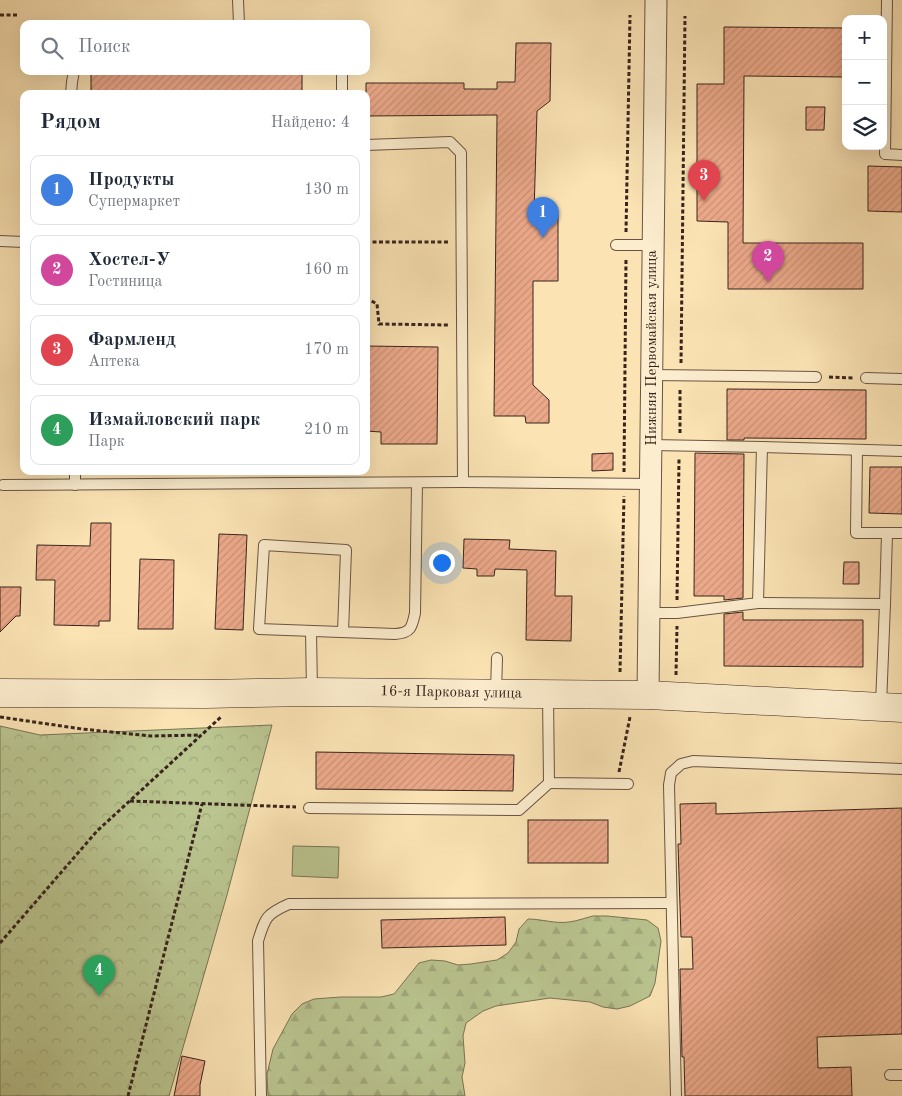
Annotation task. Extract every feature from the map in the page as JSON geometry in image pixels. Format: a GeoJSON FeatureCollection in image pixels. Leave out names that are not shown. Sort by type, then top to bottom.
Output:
{"type":"FeatureCollection","features":[{"type":"Feature","properties":{"kind":"main road","name":"16-я Парковая улица"},"geometry":{"type":"LineString","coordinates":[[0,693],[204,694],[312,692],[548,694],[640,702],[892,707]]}},
{"type":"Feature","properties":{"kind":"street","name":"Нижняя Первомайская улица"},"geometry":{"type":"LineString","coordinates":[[640,702],[649,613],[656,0]]}},
{"type":"Feature","properties":{"kind":"lane"},"geometry":{"type":"LineString","coordinates":[[238,0],[239,20]]}},
{"type":"Feature","properties":{"kind":"lane"},"geometry":{"type":"LineString","coordinates":[[887,0],[885,154],[902,155]]}},
{"type":"Feature","properties":{"kind":"lane"},"geometry":{"type":"LineString","coordinates":[[72,90],[73,75]]}},
{"type":"Feature","properties":{"kind":"lane"},"geometry":{"type":"LineString","coordinates":[[342,75],[342,90]]}},
{"type":"Feature","properties":{"kind":"lane"},"geometry":{"type":"LineString","coordinates":[[370,145],[450,142],[460,153],[463,482]]}},
{"type":"Feature","properties":{"kind":"lane"},"geometry":{"type":"LineString","coordinates":[[0,241],[20,242]]}},
{"type":"Feature","properties":{"kind":"lane"},"geometry":{"type":"LineString","coordinates":[[621,245],[653,245]]}},
{"type":"Feature","properties":{"kind":"lane"},"geometry":{"type":"LineString","coordinates":[[651,375],[816,376]]}},
{"type":"Feature","properties":{"kind":"lane"},"geometry":{"type":"LineString","coordinates":[[866,378],[902,379]]}},
{"type":"Feature","properties":{"kind":"lane"},"geometry":{"type":"LineString","coordinates":[[651,445],[902,451]]}},
{"type":"Feature","properties":{"kind":"lane"},"geometry":{"type":"LineString","coordinates":[[758,603],[762,447]]}},
{"type":"Feature","properties":{"kind":"lane"},"geometry":{"type":"LineString","coordinates":[[857,450],[856,533],[902,533]]}},
{"type":"Feature","properties":{"kind":"lane"},"geometry":{"type":"LineString","coordinates":[[75,475],[75,485]]}},
{"type":"Feature","properties":{"kind":"lane"},"geometry":{"type":"LineString","coordinates":[[3,485],[416,482],[651,484]]}},
{"type":"Feature","properties":{"kind":"lane"},"geometry":{"type":"LineString","coordinates":[[343,632],[346,550],[264,545],[259,629],[395,634],[407,632],[415,613],[416,482]]}},
{"type":"Feature","properties":{"kind":"lane"},"geometry":{"type":"LineString","coordinates":[[887,533],[885,604],[892,707]]}},
{"type":"Feature","properties":{"kind":"lane"},"geometry":{"type":"LineString","coordinates":[[649,613],[677,613],[758,603],[885,604]]}},
{"type":"Feature","properties":{"kind":"lane"},"geometry":{"type":"LineString","coordinates":[[310,631],[312,692]]}},
{"type":"Feature","properties":{"kind":"lane"},"geometry":{"type":"LineString","coordinates":[[496,694],[497,658]]}},
{"type":"Feature","properties":{"kind":"lane"},"geometry":{"type":"LineString","coordinates":[[548,694],[549,783]]}},
{"type":"Feature","properties":{"kind":"lane"},"geometry":{"type":"LineString","coordinates":[[676,1096],[669,785],[671,773],[681,764],[692,761],[902,769]]}},
{"type":"Feature","properties":{"kind":"lane"},"geometry":{"type":"LineString","coordinates":[[309,808],[519,810],[549,783],[628,784]]}},
{"type":"Feature","properties":{"kind":"lane"},"geometry":{"type":"LineString","coordinates":[[261,1096],[258,941],[264,922],[274,911],[289,904],[671,903]]}},
{"type":"Feature","properties":{"kind":"lane"},"geometry":{"type":"LineString","coordinates":[[890,1075],[902,1075]]}},
{"type":"Feature","properties":{"kind":"path"},"geometry":{"type":"LineString","coordinates":[[0,16],[19,16]]}},
{"type":"Feature","properties":{"kind":"path"},"geometry":{"type":"LineString","coordinates":[[620,676],[624,485],[621,245],[630,16]]}},
{"type":"Feature","properties":{"kind":"path"},"geometry":{"type":"LineString","coordinates":[[676,676],[686,16]]}},
{"type":"Feature","properties":{"kind":"path"},"geometry":{"type":"LineString","coordinates":[[370,242],[462,242]]}},
{"type":"Feature","properties":{"kind":"path"},"geometry":{"type":"LineString","coordinates":[[370,300],[376,304],[378,324],[462,325]]}},
{"type":"Feature","properties":{"kind":"path"},"geometry":{"type":"LineString","coordinates":[[816,376],[866,378]]}},
{"type":"Feature","properties":{"kind":"path"},"geometry":{"type":"LineString","coordinates":[[616,784],[640,702]]}},
{"type":"Feature","properties":{"kind":"path"},"geometry":{"type":"LineString","coordinates":[[0,943],[97,831],[223,715]]}},
{"type":"Feature","properties":{"kind":"path"},"geometry":{"type":"LineString","coordinates":[[0,717],[82,729],[150,736],[200,736]]}},
{"type":"Feature","properties":{"kind":"path"},"geometry":{"type":"LineString","coordinates":[[130,801],[309,808]]}},
{"type":"Feature","properties":{"kind":"path"},"geometry":{"type":"LineString","coordinates":[[128,1096],[202,804]]}},
{"type":"Feature","properties":{"kind":"green space"},"geometry":{"type":"Polygon","coordinates":[[[272,725],[227,895],[169,1096],[0,1096],[0,726],[40,735],[272,725]]]}},
{"type":"Feature","properties":{"kind":"green space"},"geometry":{"type":"Polygon","coordinates":[[[293,846],[339,847],[338,878],[292,876],[293,846]]]}},
{"type":"Feature","properties":{"kind":"green space"},"geometry":{"type":"Polygon","coordinates":[[[593,916],[647,920],[658,928],[661,941],[655,983],[650,996],[630,1006],[617,1009],[603,1007],[590,1002],[550,998],[496,1006],[483,1011],[466,1023],[463,1036],[465,1063],[462,1077],[465,1096],[268,1096],[267,1074],[273,1049],[292,1014],[302,1004],[314,999],[381,997],[394,994],[419,963],[431,960],[445,961],[458,965],[497,960],[508,953],[516,942],[519,929],[528,919],[564,922],[593,916]]]}},
{"type":"Feature","properties":{"kind":"building"},"geometry":{"type":"Polygon","coordinates":[[[724,27],[842,28],[842,77],[744,76],[743,243],[863,243],[863,289],[728,289],[728,222],[697,221],[697,84],[724,84],[724,27]]]}},
{"type":"Feature","properties":{"kind":"building"},"geometry":{"type":"Polygon","coordinates":[[[516,43],[551,43],[550,101],[537,111],[534,213],[558,214],[558,281],[533,281],[533,385],[549,400],[549,423],[526,423],[525,416],[494,416],[497,115],[370,116],[370,90],[366,90],[366,83],[464,83],[464,89],[497,89],[497,82],[515,82],[516,43]]]}},
{"type":"Feature","properties":{"kind":"building"},"geometry":{"type":"Polygon","coordinates":[[[91,75],[302,75],[302,90],[91,90],[91,75]]]}},
{"type":"Feature","properties":{"kind":"building"},"geometry":{"type":"Polygon","coordinates":[[[806,107],[825,107],[824,130],[806,130],[806,107]]]}},
{"type":"Feature","properties":{"kind":"building"},"geometry":{"type":"Polygon","coordinates":[[[868,166],[902,167],[902,212],[868,211],[868,166]]]}},
{"type":"Feature","properties":{"kind":"building"},"geometry":{"type":"Polygon","coordinates":[[[370,346],[438,347],[437,444],[381,444],[381,432],[370,431],[370,346]]]}},
{"type":"Feature","properties":{"kind":"building"},"geometry":{"type":"Polygon","coordinates":[[[727,389],[866,390],[866,439],[744,438],[744,440],[727,440],[727,389]]]}},
{"type":"Feature","properties":{"kind":"building"},"geometry":{"type":"Polygon","coordinates":[[[613,453],[613,470],[592,471],[592,454],[613,453]]]}},
{"type":"Feature","properties":{"kind":"building"},"geometry":{"type":"Polygon","coordinates":[[[695,453],[744,454],[743,598],[724,600],[724,596],[694,596],[695,453]]]}},
{"type":"Feature","properties":{"kind":"building"},"geometry":{"type":"Polygon","coordinates":[[[870,467],[902,467],[902,514],[869,513],[870,467]]]}},
{"type":"Feature","properties":{"kind":"building"},"geometry":{"type":"Polygon","coordinates":[[[91,523],[111,523],[110,621],[99,621],[99,626],[54,625],[55,580],[36,580],[37,545],[90,546],[91,523]]]}},
{"type":"Feature","properties":{"kind":"building"},"geometry":{"type":"Polygon","coordinates":[[[219,534],[247,535],[243,630],[215,629],[219,534]]]}},
{"type":"Feature","properties":{"kind":"building"},"geometry":{"type":"Polygon","coordinates":[[[464,539],[510,540],[509,549],[556,551],[555,596],[572,596],[571,641],[526,640],[527,570],[495,569],[494,576],[477,576],[477,569],[463,568],[464,539]]]}},
{"type":"Feature","properties":{"kind":"building"},"geometry":{"type":"Polygon","coordinates":[[[140,559],[174,560],[173,629],[138,629],[140,559]]]}},
{"type":"Feature","properties":{"kind":"building"},"geometry":{"type":"Polygon","coordinates":[[[844,562],[859,562],[859,584],[843,584],[844,562]]]}},
{"type":"Feature","properties":{"kind":"building"},"geometry":{"type":"Polygon","coordinates":[[[0,587],[21,587],[20,616],[16,616],[0,632],[0,587]]]}},
{"type":"Feature","properties":{"kind":"building"},"geometry":{"type":"Polygon","coordinates":[[[743,612],[743,620],[863,620],[863,667],[724,666],[724,614],[743,612]]]}},
{"type":"Feature","properties":{"kind":"building"},"geometry":{"type":"Polygon","coordinates":[[[316,752],[514,755],[513,791],[316,789],[316,752]]]}},
{"type":"Feature","properties":{"kind":"building"},"geometry":{"type":"Polygon","coordinates":[[[716,803],[716,814],[902,808],[902,1034],[817,1037],[818,1068],[851,1067],[852,1096],[685,1096],[680,969],[693,969],[692,937],[681,937],[678,844],[681,844],[680,804],[716,803]]]}},
{"type":"Feature","properties":{"kind":"building"},"geometry":{"type":"Polygon","coordinates":[[[528,820],[608,820],[608,863],[528,863],[528,820]]]}},
{"type":"Feature","properties":{"kind":"building"},"geometry":{"type":"Polygon","coordinates":[[[505,917],[506,945],[382,948],[381,920],[505,917]]]}},
{"type":"Feature","properties":{"kind":"building"},"geometry":{"type":"Polygon","coordinates":[[[182,1056],[205,1061],[200,1085],[200,1096],[174,1096],[182,1056]]]}},
{"type":"Feature","properties":{"kind":"place","name":"Фармленд"},"geometry":{"type":"Point","coordinates":[704,201]}},
{"type":"Feature","properties":{"kind":"place","name":"Продукты"},"geometry":{"type":"Point","coordinates":[543,238]}},
{"type":"Feature","properties":{"kind":"place","name":"Хостел-У"},"geometry":{"type":"Point","coordinates":[768,282]}},
{"type":"Feature","properties":{"kind":"place","name":"Измайловский парк"},"geometry":{"type":"Point","coordinates":[99,996]}}]}
